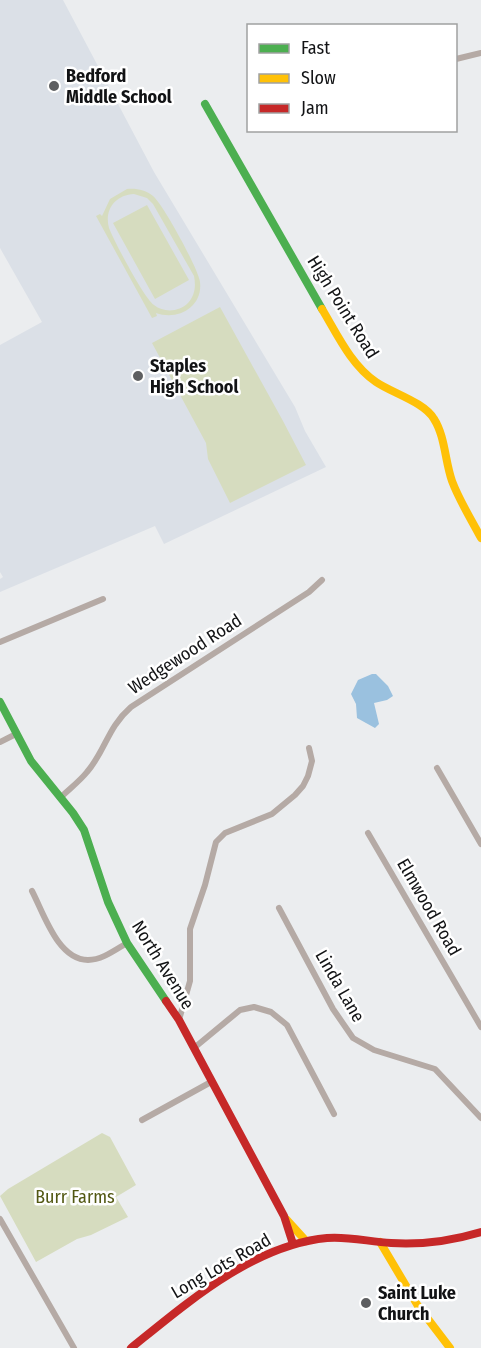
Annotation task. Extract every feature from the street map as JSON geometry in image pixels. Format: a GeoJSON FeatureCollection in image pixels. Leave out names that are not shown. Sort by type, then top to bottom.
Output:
{"type":"FeatureCollection","features":[{"type":"Feature","properties":{"kind":"street"},"geometry":{"type":"LineString","coordinates":[[457,59],[481,53]]}},
{"type":"Feature","properties":{"kind":"street","name":"High Point Road"},"geometry":{"type":"LineString","coordinates":[[205,104],[309,288],[352,358],[367,375],[418,405],[434,418],[453,484],[481,538]]}},
{"type":"Feature","properties":{"kind":"street","name":"Wedgewood Road"},"geometry":{"type":"LineString","coordinates":[[60,798],[87,773],[113,725],[131,707],[283,609],[322,580]]}},
{"type":"Feature","properties":{"kind":"street"},"geometry":{"type":"LineString","coordinates":[[0,642],[103,599]]}},
{"type":"Feature","properties":{"kind":"street","name":"North Avenue"},"geometry":{"type":"LineString","coordinates":[[0,702],[40,774],[84,830],[108,902],[127,944],[194,1048],[284,1216],[293,1244]]}},
{"type":"Feature","properties":{"kind":"street"},"geometry":{"type":"LineString","coordinates":[[0,742],[16,734]]}},
{"type":"Feature","properties":{"kind":"street"},"geometry":{"type":"LineString","coordinates":[[178,1020],[190,981],[190,929],[216,842],[225,833],[272,814],[290,800],[303,786],[308,776],[312,761],[309,747]]}},
{"type":"Feature","properties":{"kind":"street"},"geometry":{"type":"LineString","coordinates":[[437,768],[481,844]]}},
{"type":"Feature","properties":{"kind":"street","name":"Elmwood Road"},"geometry":{"type":"LineString","coordinates":[[368,832],[481,1027]]}},
{"type":"Feature","properties":{"kind":"street"},"geometry":{"type":"LineString","coordinates":[[32,891],[62,947],[72,956],[87,960],[98,958],[127,944]]}},
{"type":"Feature","properties":{"kind":"street","name":"Linda Lane"},"geometry":{"type":"LineString","coordinates":[[279,908],[333,1009],[353,1038],[374,1050],[435,1069],[481,1118]]}},
{"type":"Feature","properties":{"kind":"street"},"geometry":{"type":"LineString","coordinates":[[194,1048],[240,1010],[254,1007],[271,1012],[287,1025],[334,1114]]}},
{"type":"Feature","properties":{"kind":"street"},"geometry":{"type":"LineString","coordinates":[[142,1120],[211,1082]]}},
{"type":"Feature","properties":{"kind":"street","name":"North Avenue"},"geometry":{"type":"LineString","coordinates":[[284,1216],[306,1241]]}},
{"type":"Feature","properties":{"kind":"street"},"geometry":{"type":"LineString","coordinates":[[0,1219],[74,1348]]}},
{"type":"Feature","properties":{"kind":"street","name":"Long Lots Road"},"geometry":{"type":"LineString","coordinates":[[131,1348],[200,1293],[268,1254],[293,1244],[329,1238],[393,1243],[433,1243],[481,1232]]}},
{"type":"Feature","properties":{"kind":"street"},"geometry":{"type":"LineString","coordinates":[[380,1242],[418,1306],[450,1348]]}},
{"type":"Feature","properties":{"kind":"street"},"geometry":{"type":"LineString","coordinates":[[393,1243],[394,1264]]}},
{"type":"Feature","properties":{"kind":"shaded area","name":"Staples High School"},"geometry":{"type":"Polygon","coordinates":[[[0,0],[63,0],[154,172],[295,407],[305,431],[326,467],[164,544],[155,526],[0,592],[0,579],[3,577],[0,572],[0,345],[42,322],[0,248],[0,0]]]}},
{"type":"Feature","properties":{"kind":"green space"},"geometry":{"type":"Polygon","coordinates":[[[127,189],[134,189],[147,192],[158,201],[187,252],[200,282],[197,299],[187,310],[173,315],[156,313],[157,316],[152,318],[96,216],[100,214],[102,216],[110,199],[127,189]],[[134,194],[116,200],[108,215],[109,228],[149,300],[162,309],[176,310],[188,303],[194,294],[194,276],[153,204],[147,198],[134,194]]]}},
{"type":"Feature","properties":{"kind":"green space"},"geometry":{"type":"Polygon","coordinates":[[[147,205],[189,280],[155,299],[113,223],[147,205]]]}},
{"type":"Feature","properties":{"kind":"green space"},"geometry":{"type":"Polygon","coordinates":[[[220,307],[306,465],[230,503],[208,459],[206,443],[152,343],[220,307]]]}},
{"type":"Feature","properties":{"kind":"green space","name":"Burr Farms"},"geometry":{"type":"Polygon","coordinates":[[[102,1133],[110,1137],[136,1185],[116,1197],[128,1217],[91,1235],[77,1239],[36,1262],[0,1196],[102,1133]]]}},
{"type":"Feature","properties":{"kind":"water"},"geometry":{"type":"Polygon","coordinates":[[[376,674],[388,686],[393,696],[374,703],[379,724],[375,728],[357,718],[356,704],[351,694],[358,680],[376,674]]]}},
{"type":"Feature","properties":{"kind":"traffic: fast"},"geometry":{"type":"LineString","coordinates":[[205,104],[322,309]]}},
{"type":"Feature","properties":{"kind":"traffic: fast"},"geometry":{"type":"LineString","coordinates":[[0,702],[31,761],[84,830],[108,902],[127,943],[166,1001]]}},
{"type":"Feature","properties":{"kind":"traffic: slow"},"geometry":{"type":"LineString","coordinates":[[322,309],[345,348],[367,375],[423,408],[434,419],[438,426],[452,481],[481,538]]}},
{"type":"Feature","properties":{"kind":"traffic: slow"},"geometry":{"type":"LineString","coordinates":[[286,1219],[306,1241]]}},
{"type":"Feature","properties":{"kind":"traffic: slow"},"geometry":{"type":"LineString","coordinates":[[380,1242],[418,1306],[450,1348]]}},
{"type":"Feature","properties":{"kind":"traffic: jam"},"geometry":{"type":"LineString","coordinates":[[166,1001],[179,1020],[284,1216],[293,1244]]}},
{"type":"Feature","properties":{"kind":"traffic: jam"},"geometry":{"type":"LineString","coordinates":[[131,1348],[222,1279],[247,1264],[300,1243],[327,1238],[425,1243],[481,1232]]}},
{"type":"Feature","properties":{"kind":"place","name":"Bedford Middle School"},"geometry":{"type":"Point","coordinates":[54,86]}},
{"type":"Feature","properties":{"kind":"place","name":"Staples High School"},"geometry":{"type":"Point","coordinates":[138,376]}},
{"type":"Feature","properties":{"kind":"place","name":"Saint Luke Church"},"geometry":{"type":"Point","coordinates":[366,1303]}}]}
